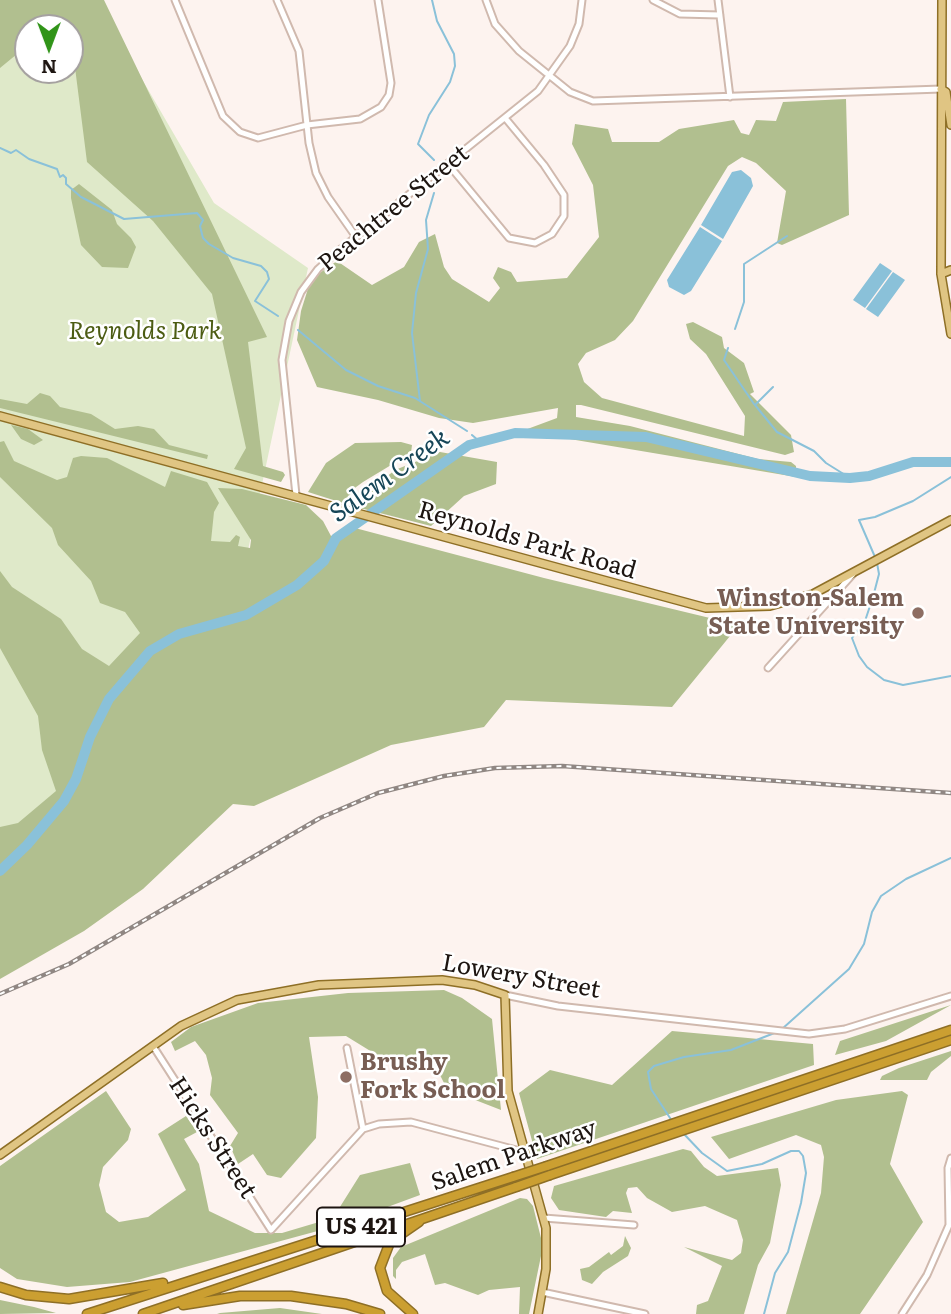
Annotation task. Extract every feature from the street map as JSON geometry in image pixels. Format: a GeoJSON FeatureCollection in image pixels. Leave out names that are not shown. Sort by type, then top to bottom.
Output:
{"type":"FeatureCollection","features":[{"type":"Feature","properties":{"kind":"highway","name":"Salem Parkway"},"geometry":{"type":"LineString","coordinates":[[88,1314],[547,1166],[951,1030]]}},
{"type":"Feature","properties":{"kind":"highway","name":"Salem Parkway"},"geometry":{"type":"LineString","coordinates":[[144,1314],[951,1040]]}},
{"type":"Feature","properties":{"kind":"highway"},"geometry":{"type":"LineString","coordinates":[[413,1314],[387,1291],[381,1280],[380,1262],[394,1238],[430,1216]]}},
{"type":"Feature","properties":{"kind":"highway"},"geometry":{"type":"LineString","coordinates":[[0,1287],[36,1297],[82,1298],[207,1274]]}},
{"type":"Feature","properties":{"kind":"highway"},"geometry":{"type":"LineString","coordinates":[[156,1310],[224,1298],[274,1296],[337,1303],[380,1314]]}},
{"type":"Feature","properties":{"kind":"main road"},"geometry":{"type":"LineString","coordinates":[[942,0],[941,274],[951,334]]}},
{"type":"Feature","properties":{"kind":"main road"},"geometry":{"type":"LineString","coordinates":[[941,89],[946,92],[951,125]]}},
{"type":"Feature","properties":{"kind":"main road"},"geometry":{"type":"LineString","coordinates":[[941,274],[951,270]]}},
{"type":"Feature","properties":{"kind":"main road"},"geometry":{"type":"LineString","coordinates":[[941,274],[951,278]]}},
{"type":"Feature","properties":{"kind":"main road","name":"Reynolds Park Road"},"geometry":{"type":"LineString","coordinates":[[0,416],[706,608],[738,610],[783,604],[813,594],[951,520]]}},
{"type":"Feature","properties":{"kind":"main road","name":"Lowery Street"},"geometry":{"type":"LineString","coordinates":[[0,1155],[195,1018],[251,995],[293,988],[442,980],[467,983],[505,995]]}},
{"type":"Feature","properties":{"kind":"main road"},"geometry":{"type":"LineString","coordinates":[[505,995],[506,1079],[544,1218],[547,1259],[538,1314]]}},
{"type":"Feature","properties":{"kind":"street"},"geometry":{"type":"LineString","coordinates":[[176,0],[219,110],[232,127],[247,136],[258,138],[307,125],[365,118],[387,99],[391,74],[378,0]]}},
{"type":"Feature","properties":{"kind":"street"},"geometry":{"type":"LineString","coordinates":[[277,0],[299,51],[307,125],[316,173],[328,197],[356,237]]}},
{"type":"Feature","properties":{"kind":"street"},"geometry":{"type":"LineString","coordinates":[[486,0],[500,32],[570,92],[593,101],[941,89]]}},
{"type":"Feature","properties":{"kind":"street","name":"Peachtree Street"},"geometry":{"type":"LineString","coordinates":[[296,495],[282,372],[288,325],[297,300],[313,275],[356,237],[506,119],[550,77],[570,46],[579,24],[582,0]]}},
{"type":"Feature","properties":{"kind":"street"},"geometry":{"type":"LineString","coordinates":[[653,0],[680,14],[720,15]]}},
{"type":"Feature","properties":{"kind":"street"},"geometry":{"type":"LineString","coordinates":[[718,0],[730,97]]}},
{"type":"Feature","properties":{"kind":"street"},"geometry":{"type":"LineString","coordinates":[[447,164],[509,238],[535,243],[552,234],[561,223],[565,209],[561,188],[506,119]]}},
{"type":"Feature","properties":{"kind":"street"},"geometry":{"type":"LineString","coordinates":[[768,668],[853,574]]}},
{"type":"Feature","properties":{"kind":"street","name":"Lowery Street"},"geometry":{"type":"LineString","coordinates":[[505,995],[558,1006],[797,1033],[845,1029],[951,996]]}},
{"type":"Feature","properties":{"kind":"street","name":"Hicks Street"},"geometry":{"type":"LineString","coordinates":[[153,1046],[271,1230],[363,1129]]}},
{"type":"Feature","properties":{"kind":"street"},"geometry":{"type":"LineString","coordinates":[[347,1048],[363,1129],[393,1121],[411,1122],[524,1152]]}},
{"type":"Feature","properties":{"kind":"street"},"geometry":{"type":"LineString","coordinates":[[902,1314],[927,1275],[950,1225],[948,1168],[951,1158]]}},
{"type":"Feature","properties":{"kind":"street"},"geometry":{"type":"LineString","coordinates":[[544,1218],[634,1225]]}},
{"type":"Feature","properties":{"kind":"street"},"geometry":{"type":"LineString","coordinates":[[542,1292],[645,1314]]}},
{"type":"Feature","properties":{"kind":"green space","name":"Reynolds Park"},"geometry":{"type":"Polygon","coordinates":[[[0,0],[96,0],[214,203],[308,268],[234,616],[0,881],[0,0]]]}},
{"type":"Feature","properties":{"kind":"green space"},"geometry":{"type":"Polygon","coordinates":[[[0,0],[104,0],[267,337],[248,342],[263,466],[283,472],[285,475],[281,482],[234,469],[246,448],[212,294],[153,221],[87,162],[77,84],[84,84],[84,14],[14,14],[14,56],[0,68],[0,0]]]}},
{"type":"Feature","properties":{"kind":"green space"},"geometry":{"type":"Polygon","coordinates":[[[846,99],[849,215],[782,245],[777,243],[786,191],[756,163],[742,157],[728,166],[633,321],[615,340],[586,353],[578,364],[584,382],[602,398],[744,436],[745,416],[706,354],[690,339],[686,324],[693,322],[722,337],[724,348],[744,363],[754,392],[750,394],[791,435],[794,452],[785,455],[581,405],[576,405],[576,417],[630,426],[758,459],[791,462],[796,466],[796,477],[522,431],[557,418],[558,408],[473,423],[439,418],[378,400],[317,387],[297,340],[301,311],[311,279],[337,261],[372,285],[404,267],[419,242],[435,234],[444,267],[452,279],[489,302],[500,288],[493,278],[498,267],[511,272],[517,282],[567,278],[599,237],[593,185],[572,144],[575,124],[608,129],[612,142],[659,142],[679,129],[734,120],[741,133],[749,135],[756,120],[776,121],[783,102],[846,99]]]}},
{"type":"Feature","properties":{"kind":"green space"},"geometry":{"type":"Polygon","coordinates":[[[79,184],[112,210],[117,224],[131,238],[136,247],[128,268],[102,267],[81,245],[71,198],[71,190],[79,184]]]}},
{"type":"Feature","properties":{"kind":"green space"},"geometry":{"type":"Polygon","coordinates":[[[40,393],[50,396],[60,407],[91,414],[115,429],[138,426],[154,429],[169,445],[208,455],[207,459],[0,408],[0,399],[27,404],[40,393]]]}},
{"type":"Feature","properties":{"kind":"green space"},"geometry":{"type":"Polygon","coordinates":[[[11,425],[28,429],[43,440],[34,445],[21,439],[11,425]]]}},
{"type":"Feature","properties":{"kind":"green space"},"geometry":{"type":"Polygon","coordinates":[[[4,441],[14,461],[57,480],[67,477],[73,458],[81,456],[107,458],[165,487],[171,471],[207,482],[219,503],[214,512],[211,541],[230,542],[236,535],[240,537],[238,546],[250,548],[251,540],[218,488],[242,489],[306,505],[323,521],[331,536],[355,528],[544,578],[739,625],[672,707],[506,700],[484,727],[391,745],[254,806],[233,804],[143,889],[84,931],[0,979],[0,827],[18,823],[56,791],[42,750],[38,716],[0,648],[0,571],[12,587],[61,619],[82,649],[109,666],[140,633],[125,612],[100,603],[91,581],[58,545],[52,528],[0,477],[0,442],[4,441]]]}},
{"type":"Feature","properties":{"kind":"green space"},"geometry":{"type":"Polygon","coordinates":[[[401,442],[412,445],[411,453],[352,490],[346,504],[308,492],[326,463],[355,443],[401,442]]]}},
{"type":"Feature","properties":{"kind":"green space"},"geometry":{"type":"Polygon","coordinates":[[[440,452],[497,462],[496,484],[464,496],[431,526],[360,508],[365,494],[395,470],[440,452]]]}},
{"type":"Feature","properties":{"kind":"green space"},"geometry":{"type":"Polygon","coordinates":[[[444,990],[462,998],[492,1019],[501,1110],[447,1089],[430,1055],[385,1060],[346,1036],[309,1037],[318,1097],[316,1138],[281,1178],[267,1175],[253,1154],[238,1164],[230,1146],[238,1133],[210,1095],[212,1078],[206,1055],[195,1041],[175,1051],[171,1042],[191,1027],[258,1003],[348,993],[444,990]]]}},
{"type":"Feature","properties":{"kind":"green space"},"geometry":{"type":"Polygon","coordinates":[[[951,1005],[886,1041],[835,1055],[840,1041],[951,1005]]]}},
{"type":"Feature","properties":{"kind":"green space"},"geometry":{"type":"Polygon","coordinates":[[[672,1031],[813,1044],[814,1065],[537,1159],[519,1093],[550,1070],[612,1085],[672,1031]]]}},
{"type":"Feature","properties":{"kind":"green space"},"geometry":{"type":"Polygon","coordinates":[[[951,1051],[951,1056],[931,1072],[927,1080],[880,1080],[882,1076],[899,1068],[951,1051]]]}},
{"type":"Feature","properties":{"kind":"green space"},"geometry":{"type":"Polygon","coordinates":[[[106,1091],[131,1129],[128,1140],[103,1167],[99,1185],[106,1212],[119,1222],[148,1217],[186,1190],[158,1134],[186,1116],[197,1132],[184,1139],[199,1164],[209,1211],[255,1233],[282,1233],[319,1222],[338,1210],[360,1175],[410,1163],[420,1195],[336,1226],[130,1282],[67,1287],[17,1279],[0,1268],[0,1166],[106,1091]]]}},
{"type":"Feature","properties":{"kind":"green space"},"geometry":{"type":"Polygon","coordinates":[[[902,1091],[908,1095],[890,1164],[923,1222],[860,1314],[786,1314],[821,1193],[824,1157],[821,1145],[796,1135],[729,1159],[711,1137],[836,1100],[902,1091]]]}},
{"type":"Feature","properties":{"kind":"green space"},"geometry":{"type":"Polygon","coordinates":[[[683,1149],[691,1151],[704,1167],[717,1176],[778,1168],[781,1185],[770,1243],[758,1265],[744,1314],[696,1314],[697,1305],[708,1301],[722,1266],[684,1247],[732,1260],[741,1253],[743,1240],[737,1220],[705,1206],[672,1212],[647,1198],[637,1187],[628,1188],[626,1193],[632,1213],[613,1211],[606,1217],[559,1210],[551,1198],[554,1186],[683,1149]]]}},
{"type":"Feature","properties":{"kind":"green space"},"geometry":{"type":"Polygon","coordinates":[[[520,1198],[527,1199],[533,1206],[541,1238],[541,1256],[529,1314],[519,1314],[520,1287],[489,1290],[478,1295],[445,1283],[435,1285],[425,1254],[402,1262],[396,1270],[396,1279],[393,1276],[393,1258],[401,1247],[520,1198]]]}},
{"type":"Feature","properties":{"kind":"green space"},"geometry":{"type":"Polygon","coordinates":[[[625,1236],[631,1248],[628,1256],[603,1272],[592,1284],[582,1280],[580,1269],[589,1267],[609,1252],[611,1255],[623,1246],[625,1236]]]}},
{"type":"Feature","properties":{"kind":"green space"},"geometry":{"type":"Polygon","coordinates":[[[0,1300],[34,1307],[56,1313],[0,1314],[0,1300]]]}},
{"type":"Feature","properties":{"kind":"green space"},"geometry":{"type":"Polygon","coordinates":[[[280,1308],[322,1314],[217,1314],[220,1313],[280,1308]]]}},
{"type":"Feature","properties":{"kind":"water"},"geometry":{"type":"Polygon","coordinates":[[[741,170],[751,178],[753,186],[723,239],[701,225],[732,172],[741,170]]]}},
{"type":"Feature","properties":{"kind":"water"},"geometry":{"type":"Polygon","coordinates":[[[700,227],[722,241],[691,291],[684,295],[669,287],[667,280],[700,227]]]}},
{"type":"Feature","properties":{"kind":"water"},"geometry":{"type":"Polygon","coordinates":[[[880,263],[892,271],[865,308],[853,300],[880,263]]]}},
{"type":"Feature","properties":{"kind":"water"},"geometry":{"type":"Polygon","coordinates":[[[893,272],[905,280],[878,317],[866,309],[893,272]]]}},
{"type":"Feature","properties":{"kind":"waterway"},"geometry":{"type":"LineString","coordinates":[[432,0],[437,21],[454,54],[455,66],[450,82],[429,115],[418,144],[434,160]]}},
{"type":"Feature","properties":{"kind":"waterway"},"geometry":{"type":"LineString","coordinates":[[0,148],[11,153],[16,150],[29,159],[57,169],[60,177],[63,175],[66,184],[81,197],[124,219],[197,213],[203,220],[200,226],[203,238],[209,244],[233,258],[261,266],[267,272],[269,279],[255,301],[278,316]]}},
{"type":"Feature","properties":{"kind":"waterway"},"geometry":{"type":"LineString","coordinates":[[420,401],[412,333],[416,293],[428,249],[426,220],[434,193]]}},
{"type":"Feature","properties":{"kind":"waterway"},"geometry":{"type":"LineString","coordinates":[[735,329],[744,302],[744,264],[787,236]]}},
{"type":"Feature","properties":{"kind":"waterway"},"geometry":{"type":"LineString","coordinates":[[298,330],[346,370],[378,386],[415,398],[467,431]]}},
{"type":"Feature","properties":{"kind":"waterway"},"geometry":{"type":"LineString","coordinates":[[728,348],[724,360],[754,404]]}},
{"type":"Feature","properties":{"kind":"waterway"},"geometry":{"type":"LineString","coordinates":[[773,387],[755,405],[777,432],[814,451],[826,463],[850,478]]}},
{"type":"Feature","properties":{"kind":"waterway","name":"Salem Creek"},"geometry":{"type":"LineString","coordinates":[[0,871],[27,845],[64,801],[109,699],[150,651],[179,634],[246,615],[297,585],[324,561],[336,538],[469,445],[515,433],[646,437],[810,476],[850,478],[869,476],[913,462],[951,462]]}},
{"type":"Feature","properties":{"kind":"waterway"},"geometry":{"type":"LineString","coordinates":[[472,435],[479,441]]}},
{"type":"Feature","properties":{"kind":"waterway"},"geometry":{"type":"LineString","coordinates":[[875,557],[859,520],[875,517],[913,501],[951,477]]}},
{"type":"Feature","properties":{"kind":"waterway"},"geometry":{"type":"LineString","coordinates":[[877,563],[879,574],[873,597],[865,621],[852,638],[859,656],[867,667],[884,680],[903,685],[951,676]]}},
{"type":"Feature","properties":{"kind":"waterway"},"geometry":{"type":"LineString","coordinates":[[782,1029],[849,969],[864,944],[872,912],[881,896],[906,879],[951,858]]}},
{"type":"Feature","properties":{"kind":"waterway"},"geometry":{"type":"LineString","coordinates":[[672,1121],[651,1089],[648,1072],[654,1066],[684,1057],[731,1050],[777,1032]]}},
{"type":"Feature","properties":{"kind":"waterway"},"geometry":{"type":"LineString","coordinates":[[683,1133],[702,1153],[727,1171],[762,1164],[791,1151],[799,1151],[803,1156],[806,1173],[801,1203],[788,1252],[775,1273],[764,1314]]}},
{"type":"Feature","properties":{"kind":"railway"},"geometry":{"type":"LineString","coordinates":[[0,994],[69,964],[320,818],[378,793],[444,776],[495,768],[562,766],[951,793]]}},
{"type":"Feature","properties":{"kind":"place","name":"Winston-Salem State University"},"geometry":{"type":"Point","coordinates":[918,613]}},
{"type":"Feature","properties":{"kind":"place","name":"Brushy Fork School"},"geometry":{"type":"Point","coordinates":[346,1077]}}]}
